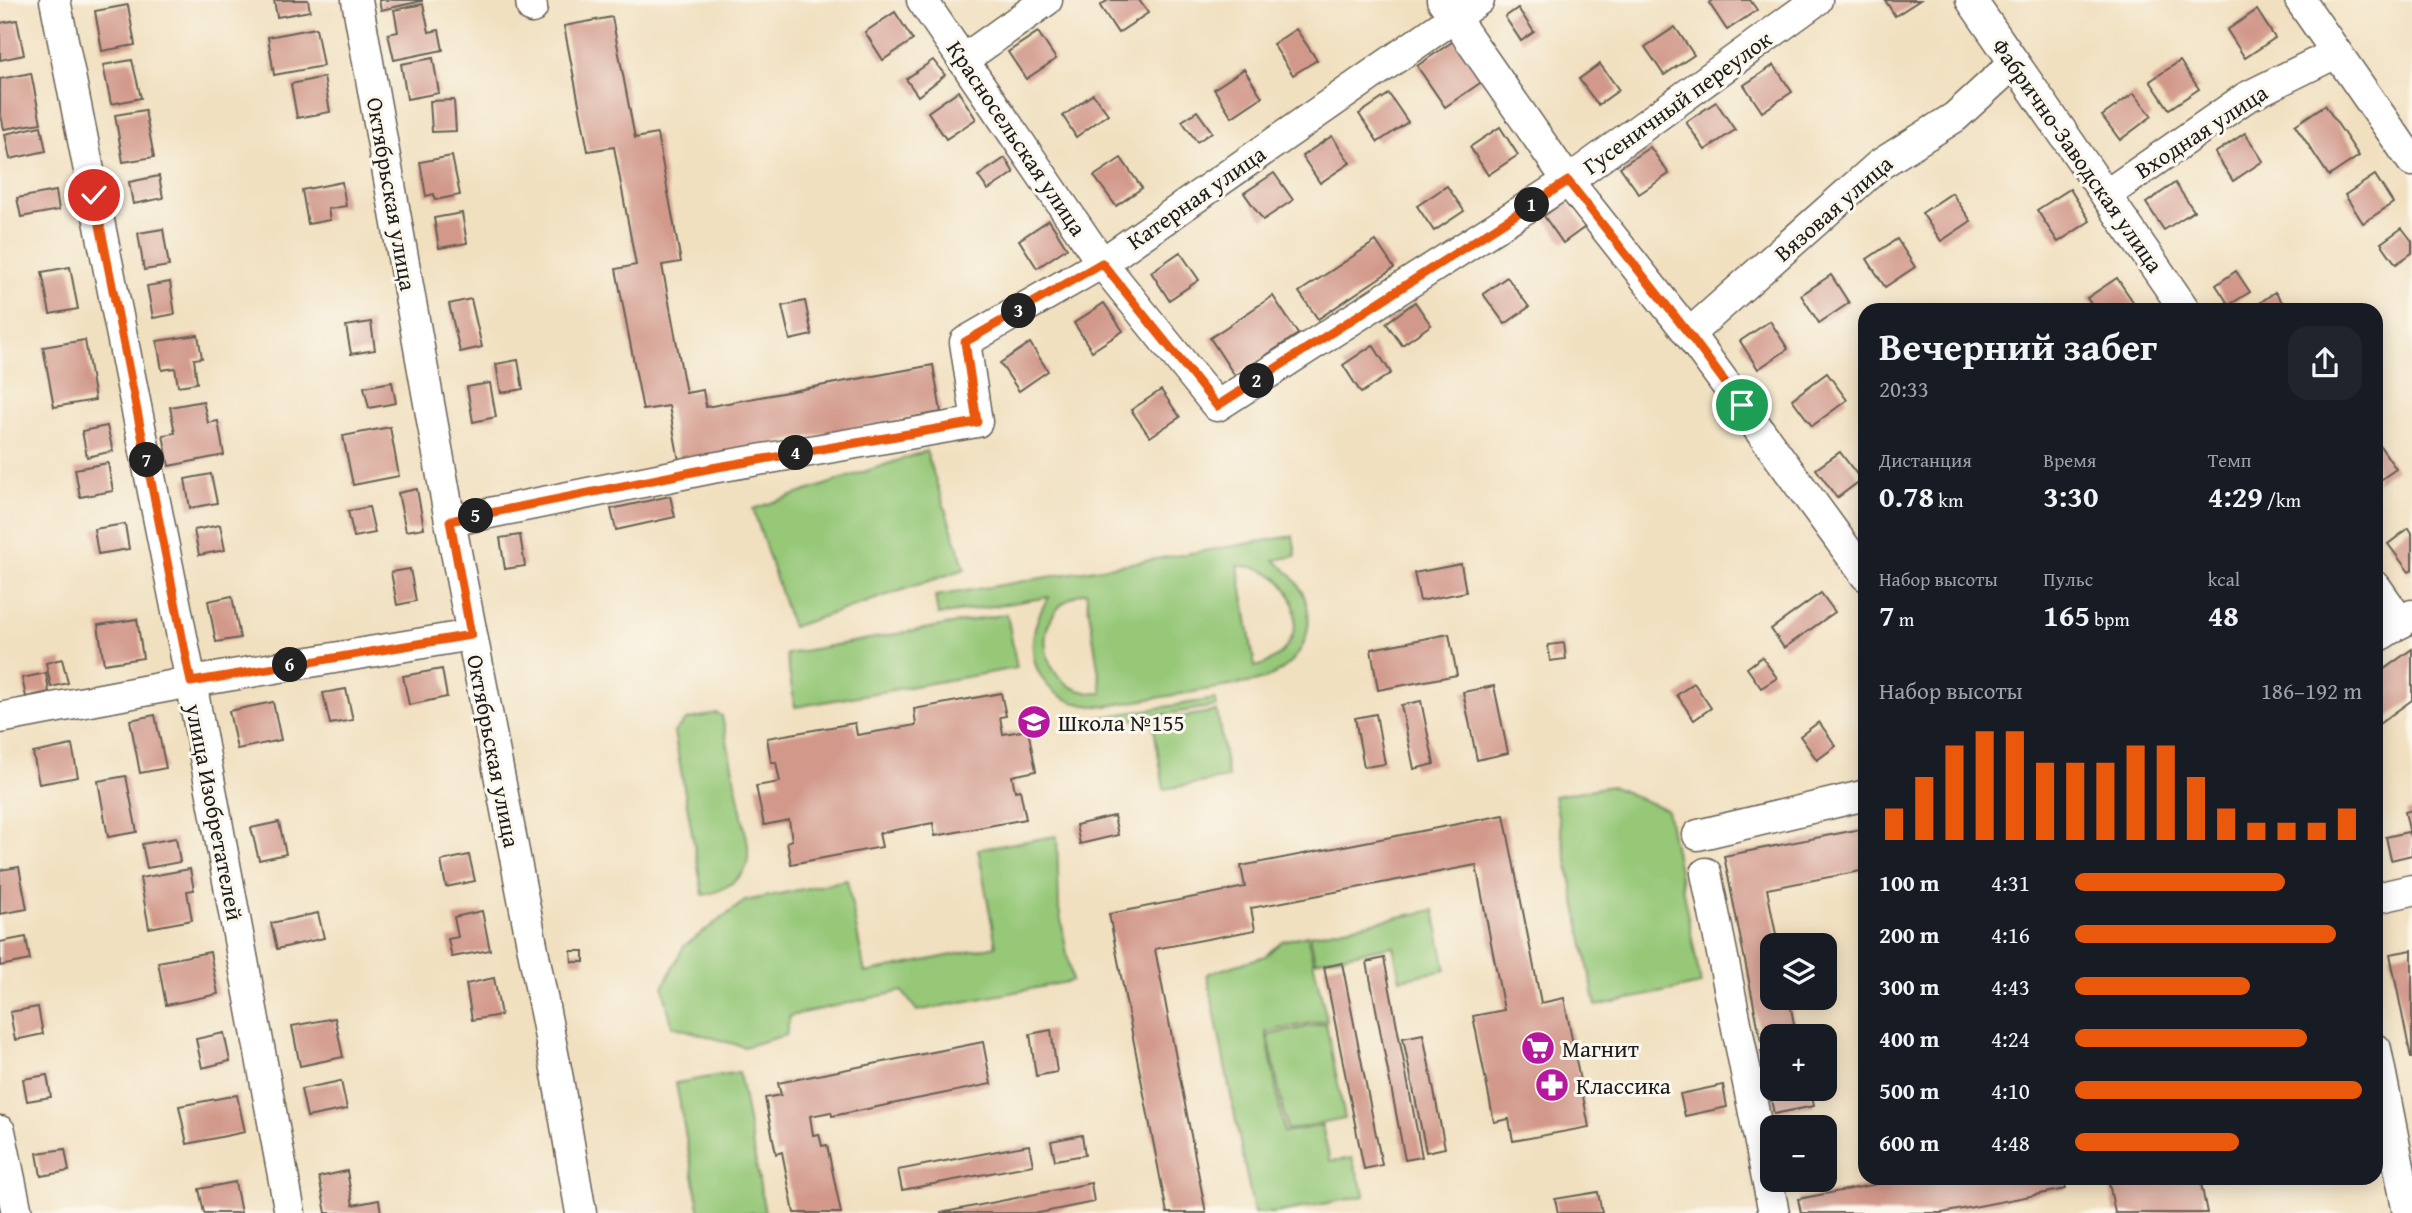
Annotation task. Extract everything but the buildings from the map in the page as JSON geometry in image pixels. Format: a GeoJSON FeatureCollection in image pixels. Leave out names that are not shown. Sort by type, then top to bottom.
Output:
{"type":"FeatureCollection","features":[{"type":"Feature","properties":{"kind":"street","name":"улица Изобретателей"},"geometry":{"type":"LineString","coordinates":[[55,0],[191,682],[290,1213]]}},
{"type":"Feature","properties":{"kind":"street","name":"Октябрьская улица"},"geometry":{"type":"LineString","coordinates":[[357,0],[471,635],[582,1213]]}},
{"type":"Feature","properties":{"kind":"street","name":"Красносельская улица"},"geometry":{"type":"LineString","coordinates":[[922,0],[1102,263],[1217,406]]}},
{"type":"Feature","properties":{"kind":"street"},"geometry":{"type":"LineString","coordinates":[[964,60],[1047,0]]}},
{"type":"Feature","properties":{"kind":"street","name":"Катерная улица"},"geometry":{"type":"LineString","coordinates":[[450,521],[699,470],[977,422],[965,342],[1102,263],[1448,9],[1479,0]]}},
{"type":"Feature","properties":{"kind":"street","name":"Гусеничный переулок"},"geometry":{"type":"LineString","coordinates":[[1217,406],[1568,181],[1816,0]]}},
{"type":"Feature","properties":{"kind":"street","name":"Фабрично-Заводская улица"},"geometry":{"type":"LineString","coordinates":[[1971,0],[2106,194],[2173,303]]}},
{"type":"Feature","properties":{"kind":"street"},"geometry":{"type":"LineString","coordinates":[[2300,0],[2412,162]]}},
{"type":"Feature","properties":{"kind":"street"},"geometry":{"type":"LineString","coordinates":[[1448,9],[1568,181],[1856,539]]}},
{"type":"Feature","properties":{"kind":"street","name":"Входная улица"},"geometry":{"type":"LineString","coordinates":[[2106,194],[2245,98],[2336,53]]}},
{"type":"Feature","properties":{"kind":"street","name":"Вязовая улица"},"geometry":{"type":"LineString","coordinates":[[1689,334],[1879,165],[1955,117],[2014,63]]}},
{"type":"Feature","properties":{"kind":"street"},"geometry":{"type":"LineString","coordinates":[[2383,600],[2397,625]]}},
{"type":"Feature","properties":{"kind":"street"},"geometry":{"type":"LineString","coordinates":[[0,718],[191,682],[471,635]]}},
{"type":"Feature","properties":{"kind":"street"},"geometry":{"type":"LineString","coordinates":[[1698,835],[1858,797]]}},
{"type":"Feature","properties":{"kind":"street"},"geometry":{"type":"LineString","coordinates":[[1706,873],[1774,1213]]}},
{"type":"Feature","properties":{"kind":"street"},"geometry":{"type":"LineString","coordinates":[[2383,896],[2412,890]]}},
{"type":"Feature","properties":{"kind":"street"},"geometry":{"type":"LineString","coordinates":[[2383,1085],[2408,1213]]}},
{"type":"Feature","properties":{"kind":"street"},"geometry":{"type":"LineString","coordinates":[[0,1130],[18,1213]]}},
{"type":"Feature","properties":{"kind":"green space"},"geometry":{"type":"Polygon","coordinates":[[[926,451],[965,569],[792,627],[753,509],[926,451]]]}},
{"type":"Feature","properties":{"kind":"green space"},"geometry":{"type":"Polygon","coordinates":[[[1293,536],[1296,556],[1274,560],[1291,575],[1302,592],[1308,610],[1308,628],[1302,646],[1292,661],[1275,674],[1254,682],[1107,706],[1084,705],[1064,698],[1049,687],[1039,673],[1034,656],[1033,637],[1038,617],[1049,597],[938,615],[935,596],[1293,536]],[[1238,566],[1255,667],[1275,658],[1288,644],[1294,627],[1294,609],[1289,592],[1277,578],[1260,569],[1238,566]],[[1086,592],[1065,602],[1052,616],[1046,633],[1046,651],[1052,668],[1064,681],[1080,691],[1102,693],[1086,592]]]}},
{"type":"Feature","properties":{"kind":"green space"},"geometry":{"type":"Polygon","coordinates":[[[1007,614],[1017,668],[795,707],[786,654],[1007,614]]]}},
{"type":"Feature","properties":{"kind":"green space"},"geometry":{"type":"Polygon","coordinates":[[[1215,699],[1217,706],[1090,726],[1089,719],[1215,699]]]}},
{"type":"Feature","properties":{"kind":"green space"},"geometry":{"type":"Polygon","coordinates":[[[1217,711],[1228,778],[1164,789],[1153,722],[1217,711]]]}},
{"type":"Feature","properties":{"kind":"green space"},"geometry":{"type":"Polygon","coordinates":[[[717,713],[722,716],[748,845],[748,859],[743,873],[733,882],[703,895],[674,732],[686,720],[717,713]]]}},
{"type":"Feature","properties":{"kind":"green space"},"geometry":{"type":"Polygon","coordinates":[[[1611,786],[1667,810],[1701,984],[1596,1006],[1554,796],[1611,786]]]}},
{"type":"Feature","properties":{"kind":"green space"},"geometry":{"type":"Polygon","coordinates":[[[1057,836],[1059,909],[1072,981],[917,1011],[902,991],[790,1016],[786,1035],[744,1047],[672,1026],[663,987],[684,946],[745,901],[847,880],[865,973],[996,946],[978,849],[1057,836]]]}},
{"type":"Feature","properties":{"kind":"green space"},"geometry":{"type":"Polygon","coordinates":[[[1434,910],[1446,970],[1400,979],[1393,946],[1315,961],[1310,935],[1434,910]]]}},
{"type":"Feature","properties":{"kind":"green space"},"geometry":{"type":"Polygon","coordinates":[[[1307,935],[1327,1020],[1266,1032],[1284,1132],[1322,1126],[1330,1161],[1352,1158],[1365,1196],[1275,1213],[1254,1213],[1207,974],[1265,956],[1282,941],[1307,935]]]}},
{"type":"Feature","properties":{"kind":"green space"},"geometry":{"type":"Polygon","coordinates":[[[1326,1023],[1345,1119],[1287,1130],[1268,1035],[1326,1023]]]}},
{"type":"Feature","properties":{"kind":"green space"},"geometry":{"type":"Polygon","coordinates":[[[739,1072],[765,1213],[700,1213],[676,1083],[739,1072]]]}},
{"type":"Feature","properties":{"kind":"place","name":"Школа №155"},"geometry":{"type":"Point","coordinates":[1034,722]}},
{"type":"Feature","properties":{"kind":"place","name":"Магнит"},"geometry":{"type":"Point","coordinates":[1538,1048]}},
{"type":"Feature","properties":{"kind":"place","name":"Классика"},"geometry":{"type":"Point","coordinates":[1552,1085]}},
{"type":"Feature","properties":{"kind":"route"},"geometry":{"type":"LineString","coordinates":[[94,195],[191,682],[471,635],[450,521],[712,468],[977,422],[965,342],[1102,263],[1217,406],[1568,181],[1742,405]]}}]}
